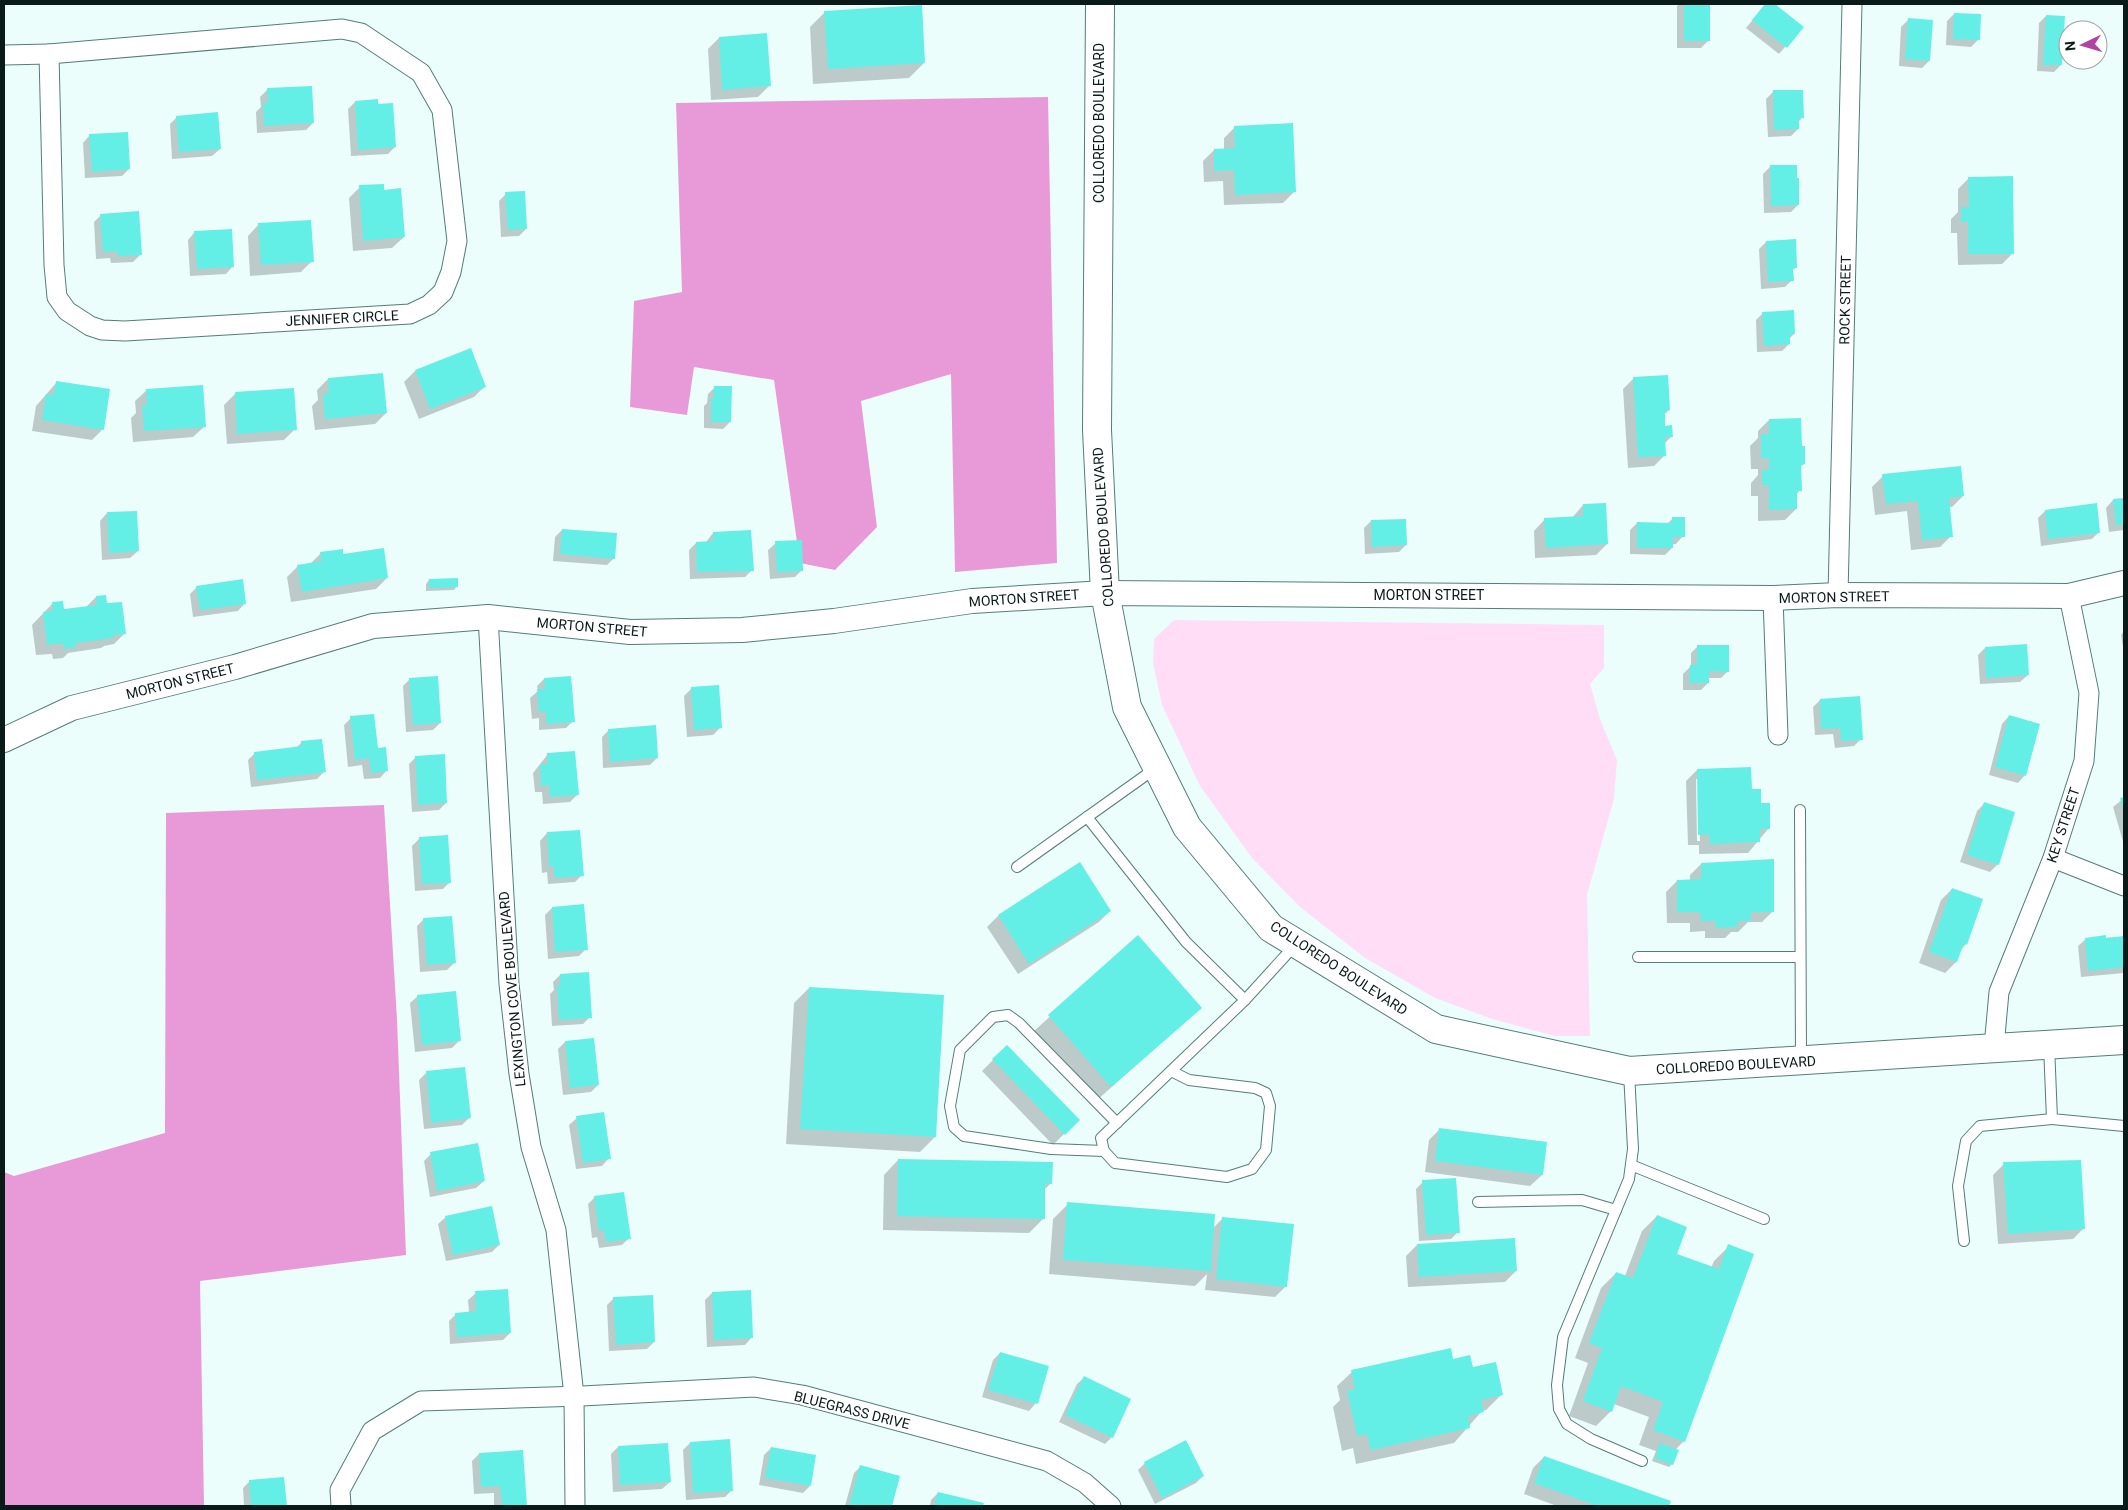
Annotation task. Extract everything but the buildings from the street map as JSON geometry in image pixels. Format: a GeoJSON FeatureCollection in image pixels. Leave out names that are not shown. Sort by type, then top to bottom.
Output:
{"type":"FeatureCollection","features":[{"type":"Feature","properties":{"kind":"highway","name":"COLLOREDO BOULEVARD"},"geometry":{"type":"LineString","coordinates":[[1100,4],[1097,430],[1105,593],[1127,706],[1157,767],[1187,827],[1271,928],[1436,1029],[1629,1071],[1801,1062],[1994,1047],[2124,1040]]}},
{"type":"Feature","properties":{"kind":"street","name":"ROCK STREET"},"geometry":{"type":"LineString","coordinates":[[1838,595],[1852,4]]}},
{"type":"Feature","properties":{"kind":"street","name":"JENNIFER CIRCLE"},"geometry":{"type":"LineString","coordinates":[[4,55],[49,54],[342,29],[361,33],[422,73],[442,110],[457,241],[451,272],[443,292],[429,305],[410,314],[125,331],[102,330],[90,326],[67,311],[57,297],[54,265],[49,54]]}},
{"type":"Feature","properties":{"kind":"street","name":"MORTON STREET"},"geometry":{"type":"LineString","coordinates":[[4,740],[72,708],[236,667],[373,626],[488,617],[630,632],[742,630],[834,621],[972,601],[1105,593],[1773,598],[1838,595],[2068,596],[2124,583]]}},
{"type":"Feature","properties":{"kind":"street","name":"KEY STREET"},"geometry":{"type":"LineString","coordinates":[[1994,1047],[1999,992],[2053,858],[2084,761],[2089,693],[2068,596]]}},
{"type":"Feature","properties":{"kind":"street"},"geometry":{"type":"LineString","coordinates":[[1773,598],[1778,735]]}},
{"type":"Feature","properties":{"kind":"street","name":"LEXINGTON COVE BOULEVARD"},"geometry":{"type":"LineString","coordinates":[[488,617],[509,984],[518,1065],[531,1147],[556,1230],[574,1396],[575,1506]]}},
{"type":"Feature","properties":{"kind":"street"},"geometry":{"type":"LineString","coordinates":[[2053,858],[2124,886]]}},
{"type":"Feature","properties":{"kind":"street","name":"BLUEGRASS DRIVE"},"geometry":{"type":"LineString","coordinates":[[341,1506],[340,1490],[372,1431],[421,1401],[754,1387],[802,1395],[1047,1461],[1085,1483],[1111,1506]]}},
{"type":"Feature","properties":{"kind":"lane"},"geometry":{"type":"LineString","coordinates":[[1017,867],[1157,767]]}},
{"type":"Feature","properties":{"kind":"lane"},"geometry":{"type":"LineString","coordinates":[[1800,810],[1801,1062]]}},
{"type":"Feature","properties":{"kind":"lane"},"geometry":{"type":"LineString","coordinates":[[1087,817],[1186,942],[1245,1000]]}},
{"type":"Feature","properties":{"kind":"lane"},"geometry":{"type":"LineString","coordinates":[[1171,1071],[1189,1080],[1256,1088],[1266,1093],[1270,1106],[1266,1150],[1252,1169],[1227,1177],[1115,1163],[1104,1151],[1101,1138],[1245,1000],[1296,943]]}},
{"type":"Feature","properties":{"kind":"lane"},"geometry":{"type":"LineString","coordinates":[[1638,957],[1800,957]]}},
{"type":"Feature","properties":{"kind":"lane"},"geometry":{"type":"LineString","coordinates":[[1104,1151],[1051,1149],[964,1136],[954,1127],[950,1106],[960,1050],[993,1017],[1008,1015],[1019,1023],[1117,1123]]}},
{"type":"Feature","properties":{"kind":"lane"},"geometry":{"type":"LineString","coordinates":[[2049,1044],[2052,1119]]}},
{"type":"Feature","properties":{"kind":"lane"},"geometry":{"type":"LineString","coordinates":[[1629,1071],[1633,1149],[1629,1179],[1563,1337],[1556,1384],[1559,1409],[1566,1424],[1591,1439],[1642,1461]]}},
{"type":"Feature","properties":{"kind":"lane"},"geometry":{"type":"LineString","coordinates":[[1964,1241],[1958,1186],[1966,1141],[1980,1126],[2052,1119],[2124,1126]]}},
{"type":"Feature","properties":{"kind":"lane"},"geometry":{"type":"LineString","coordinates":[[1631,1165],[1764,1218]]}},
{"type":"Feature","properties":{"kind":"lane"},"geometry":{"type":"LineString","coordinates":[[1478,1202],[1582,1200],[1616,1210]]}},
{"type":"Feature","properties":{"kind":"shaded area"},"geometry":{"type":"Polygon","coordinates":[[[1048,97],[1057,563],[955,572],[951,374],[861,401],[877,527],[835,570],[800,563],[774,380],[694,367],[687,415],[630,407],[634,301],[682,292],[676,103],[1048,97]]]}},
{"type":"Feature","properties":{"kind":"shaded area"},"geometry":{"type":"Polygon","coordinates":[[[1174,620],[1604,625],[1604,668],[1590,684],[1600,719],[1617,760],[1614,799],[1587,895],[1590,1036],[1555,1036],[1492,1019],[1435,998],[1365,958],[1300,907],[1252,858],[1200,786],[1162,705],[1153,663],[1154,639],[1174,620]]]}},
{"type":"Feature","properties":{"kind":"shaded area"},"geometry":{"type":"Polygon","coordinates":[[[384,805],[397,1019],[406,1255],[200,1281],[204,1506],[4,1506],[4,1172],[14,1176],[165,1133],[166,813],[384,805]]]}}]}
